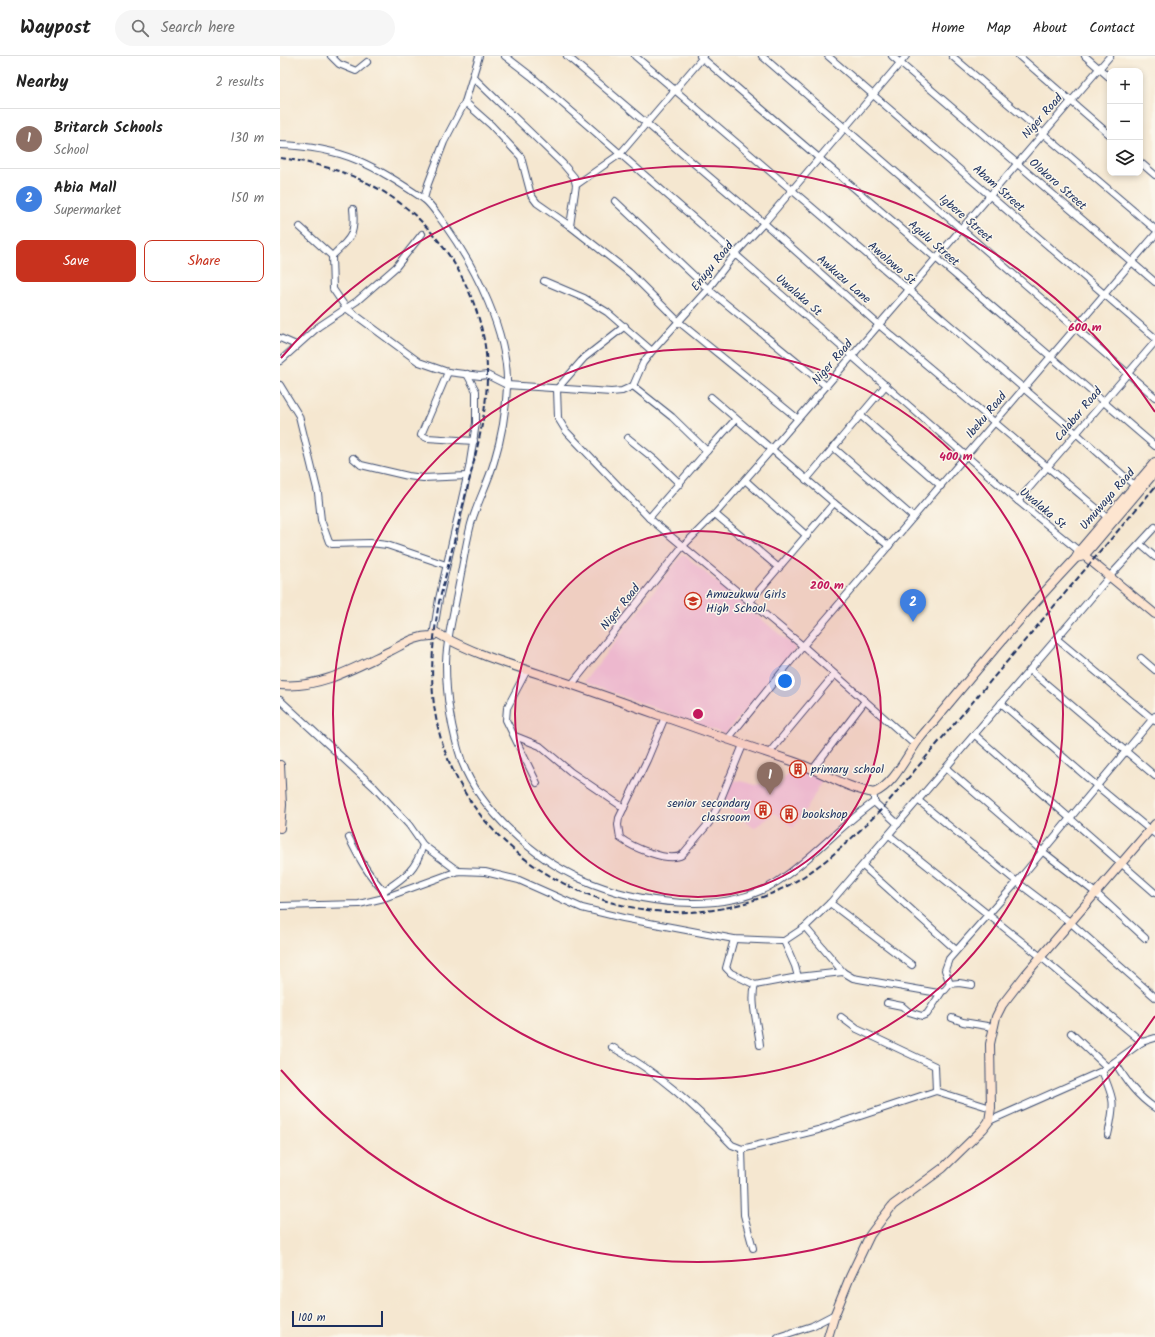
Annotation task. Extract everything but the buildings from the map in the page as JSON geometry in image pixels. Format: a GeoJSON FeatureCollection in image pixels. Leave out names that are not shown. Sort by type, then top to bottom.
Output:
{"type":"FeatureCollection","features":[{"type":"Feature","properties":{"kind":"street"},"geometry":{"type":"LineString","coordinates":[[331,56],[339,64],[356,71],[367,62]]}},
{"type":"Feature","properties":{"kind":"street"},"geometry":{"type":"LineString","coordinates":[[424,199],[436,161],[465,102],[479,56]]}},
{"type":"Feature","properties":{"kind":"street","name":"Uwalaka St"},"geometry":{"type":"LineString","coordinates":[[505,56],[852,355],[1080,555]]}},
{"type":"Feature","properties":{"kind":"street","name":"Awkuzu Lane"},"geometry":{"type":"LineString","coordinates":[[567,56],[764,223],[879,325],[995,421],[1107,517]]}},
{"type":"Feature","properties":{"kind":"street","name":"Awolowo St"},"geometry":{"type":"LineString","coordinates":[[635,56],[791,191],[1076,433],[1134,485]]}},
{"type":"Feature","properties":{"kind":"street","name":"Igbere Street"},"geometry":{"type":"LineString","coordinates":[[762,56],[1155,397]]}},
{"type":"Feature","properties":{"kind":"street","name":"Abam Street"},"geometry":{"type":"LineString","coordinates":[[828,56],[1155,338]]}},
{"type":"Feature","properties":{"kind":"street","name":"Olokoro Street"},"geometry":{"type":"LineString","coordinates":[[892,56],[1155,282]]}},
{"type":"Feature","properties":{"kind":"street","name":"Enugu Road"},"geometry":{"type":"LineString","coordinates":[[633,386],[643,362],[652,351],[680,322],[735,254],[764,223],[872,94],[906,56]]}},
{"type":"Feature","properties":{"kind":"street"},"geometry":{"type":"LineString","coordinates":[[952,56],[1155,229]]}},
{"type":"Feature","properties":{"kind":"street"},"geometry":{"type":"LineString","coordinates":[[1019,56],[1107,132]]}},
{"type":"Feature","properties":{"kind":"street"},"geometry":{"type":"LineString","coordinates":[[1085,56],[1107,75]]}},
{"type":"Feature","properties":{"kind":"street","name":"Niger Road"},"geometry":{"type":"LineString","coordinates":[[572,684],[682,547],[715,514],[745,480],[1017,162],[1110,56]]}},
{"type":"Feature","properties":{"kind":"street"},"geometry":{"type":"LineString","coordinates":[[576,185],[620,154],[675,91],[702,57]]}},
{"type":"Feature","properties":{"kind":"street","name":"Agulu Street"},"geometry":{"type":"LineString","coordinates":[[702,57],[1155,446]]}},
{"type":"Feature","properties":{"kind":"street"},"geometry":{"type":"LineString","coordinates":[[473,77],[563,164],[574,177],[576,185],[570,226]]}},
{"type":"Feature","properties":{"kind":"street"},"geometry":{"type":"LineString","coordinates":[[465,102],[491,125],[521,157],[531,195],[537,203],[570,226],[630,273],[680,322],[797,418]]}},
{"type":"Feature","properties":{"kind":"street"},"geometry":{"type":"LineString","coordinates":[[280,145],[302,146],[346,155],[396,180],[424,199],[450,232],[472,267],[488,303],[505,361],[507,385],[499,441],[494,462],[477,502],[470,529],[448,640],[446,665],[451,718],[463,763],[482,797],[513,833],[548,862],[596,885],[632,897],[664,903],[706,902],[734,899],[774,884],[801,864],[874,798],[888,782],[914,745],[999,643],[1080,555],[1110,576],[1155,614]]}},
{"type":"Feature","properties":{"kind":"street"},"geometry":{"type":"LineString","coordinates":[[1143,165],[1155,175]]}},
{"type":"Feature","properties":{"kind":"street"},"geometry":{"type":"LineString","coordinates":[[615,201],[708,289],[826,386]]}},
{"type":"Feature","properties":{"kind":"street"},"geometry":{"type":"LineString","coordinates":[[332,256],[350,237],[355,225],[353,209]]}},
{"type":"Feature","properties":{"kind":"street"},"geometry":{"type":"LineString","coordinates":[[300,227],[332,256],[334,289],[346,308],[419,362],[448,372],[487,375],[507,385],[611,392],[622,391],[633,386],[672,417],[707,451]]}},
{"type":"Feature","properties":{"kind":"street"},"geometry":{"type":"LineString","coordinates":[[280,361],[296,345],[357,301],[396,267],[422,234]]}},
{"type":"Feature","properties":{"kind":"street","name":"Ibeku Road"},"geometry":{"type":"LineString","coordinates":[[727,740],[803,646],[913,516],[941,486],[1155,235]]}},
{"type":"Feature","properties":{"kind":"street"},"geometry":{"type":"LineString","coordinates":[[544,281],[584,298],[624,326],[652,351]]}},
{"type":"Feature","properties":{"kind":"street"},"geometry":{"type":"LineString","coordinates":[[624,326],[584,358],[557,389],[558,418],[566,430],[649,518],[682,547],[750,601],[803,646],[914,745]]}},
{"type":"Feature","properties":{"kind":"street"},"geometry":{"type":"LineString","coordinates":[[280,338],[296,345]]}},
{"type":"Feature","properties":{"kind":"street","name":"Calabar Road"},"geometry":{"type":"LineString","coordinates":[[1018,501],[1155,342]]}},
{"type":"Feature","properties":{"kind":"street"},"geometry":{"type":"LineString","coordinates":[[448,372],[421,435],[427,438],[474,441]]}},
{"type":"Feature","properties":{"kind":"street"},"geometry":{"type":"LineString","coordinates":[[433,636],[446,565],[474,441],[476,423],[476,391],[466,374]]}},
{"type":"Feature","properties":{"kind":"street"},"geometry":{"type":"LineString","coordinates":[[280,385],[299,416],[318,493],[321,520],[329,542],[332,544],[370,543],[387,545],[446,565]]}},
{"type":"Feature","properties":{"kind":"street"},"geometry":{"type":"LineString","coordinates":[[806,480],[886,385]]}},
{"type":"Feature","properties":{"kind":"street"},"geometry":{"type":"LineString","coordinates":[[280,399],[286,394]]}},
{"type":"Feature","properties":{"kind":"street"},"geometry":{"type":"LineString","coordinates":[[711,397],[735,420],[772,449],[806,480],[889,546]]}},
{"type":"Feature","properties":{"kind":"street"},"geometry":{"type":"LineString","coordinates":[[860,415],[941,486]]}},
{"type":"Feature","properties":{"kind":"street"},"geometry":{"type":"LineString","coordinates":[[649,518],[735,420]]}},
{"type":"Feature","properties":{"kind":"street"},"geometry":{"type":"LineString","coordinates":[[628,438],[654,459],[680,484]]}},
{"type":"Feature","properties":{"kind":"street"},"geometry":{"type":"LineString","coordinates":[[833,447],[913,516]]}},
{"type":"Feature","properties":{"kind":"street"},"geometry":{"type":"LineString","coordinates":[[353,458],[361,465],[408,476],[423,478],[467,476]]}},
{"type":"Feature","properties":{"kind":"street","name":"Umuwaya Road"},"geometry":{"type":"LineString","coordinates":[[1080,555],[1107,517],[1155,462]]}},
{"type":"Feature","properties":{"kind":"street","name":"Umuwaya Road"},"geometry":{"type":"LineString","coordinates":[[1080,555],[1155,472]]}},
{"type":"Feature","properties":{"kind":"street"},"geometry":{"type":"LineString","coordinates":[[745,480],[807,536]]}},
{"type":"Feature","properties":{"kind":"street"},"geometry":{"type":"LineString","coordinates":[[750,601],[834,503]]}},
{"type":"Feature","properties":{"kind":"street"},"geometry":{"type":"LineString","coordinates":[[715,514],[779,568]]}},
{"type":"Feature","properties":{"kind":"street"},"geometry":{"type":"LineString","coordinates":[[280,906],[359,904],[384,898],[458,871],[485,872],[519,880],[582,908],[734,939],[784,941],[805,927],[830,903],[919,801],[1110,576],[1155,527]]}},
{"type":"Feature","properties":{"kind":"street"},"geometry":{"type":"LineString","coordinates":[[1140,544],[1155,557]]}},
{"type":"Feature","properties":{"kind":"street"},"geometry":{"type":"LineString","coordinates":[[280,685],[307,684],[330,679],[416,638],[433,636],[435,632],[448,640],[494,660],[572,684],[727,740],[813,769],[874,798],[898,824]]}},
{"type":"Feature","properties":{"kind":"street"},"geometry":{"type":"LineString","coordinates":[[950,984],[945,970],[949,959],[1017,882],[1069,818],[1154,719],[1057,638]]}},
{"type":"Feature","properties":{"kind":"street"},"geometry":{"type":"LineString","coordinates":[[1141,658],[1155,670]]}},
{"type":"Feature","properties":{"kind":"street"},"geometry":{"type":"LineString","coordinates":[[527,670],[505,714],[506,720],[537,783]]}},
{"type":"Feature","properties":{"kind":"street"},"geometry":{"type":"LineString","coordinates":[[1030,670],[1155,776]]}},
{"type":"Feature","properties":{"kind":"street"},"geometry":{"type":"LineString","coordinates":[[769,754],[834,674]]}},
{"type":"Feature","properties":{"kind":"street"},"geometry":{"type":"LineString","coordinates":[[280,700],[374,787],[409,825],[423,845],[458,871]]}},
{"type":"Feature","properties":{"kind":"street"},"geometry":{"type":"LineString","coordinates":[[813,769],[865,701]]}},
{"type":"Feature","properties":{"kind":"street"},"geometry":{"type":"LineString","coordinates":[[828,1337],[835,1314],[850,1277],[870,1235],[882,1218],[893,1205],[943,1168],[983,1129],[989,1121],[991,1108],[990,1044],[993,1027],[1002,1005],[1122,863],[1154,829],[1097,786],[1001,703]]}},
{"type":"Feature","properties":{"kind":"street"},"geometry":{"type":"LineString","coordinates":[[665,717],[647,760],[624,808],[618,825],[620,838],[669,858],[682,855],[709,823],[718,806],[744,745]]}},
{"type":"Feature","properties":{"kind":"street"},"geometry":{"type":"LineString","coordinates":[[975,735],[1155,893]]}},
{"type":"Feature","properties":{"kind":"street"},"geometry":{"type":"LineString","coordinates":[[515,736],[540,746],[571,772],[624,808]]}},
{"type":"Feature","properties":{"kind":"street"},"geometry":{"type":"LineString","coordinates":[[280,765],[282,805],[280,828]]}},
{"type":"Feature","properties":{"kind":"street"},"geometry":{"type":"LineString","coordinates":[[946,768],[1042,851],[1097,894],[1145,938]]}},
{"type":"Feature","properties":{"kind":"street"},"geometry":{"type":"LineString","coordinates":[[919,801],[1017,882],[1071,923],[1155,997]]}},
{"type":"Feature","properties":{"kind":"street"},"geometry":{"type":"LineString","coordinates":[[889,835],[1041,957],[1142,1042]]}},
{"type":"Feature","properties":{"kind":"street"},"geometry":{"type":"LineString","coordinates":[[349,838],[362,865],[372,879],[384,891],[384,898]]}},
{"type":"Feature","properties":{"kind":"street"},"geometry":{"type":"LineString","coordinates":[[384,891],[405,877],[420,856],[423,845]]}},
{"type":"Feature","properties":{"kind":"street"},"geometry":{"type":"LineString","coordinates":[[863,866],[956,950]]}},
{"type":"Feature","properties":{"kind":"street"},"geometry":{"type":"LineString","coordinates":[[830,903],[912,965]]}},
{"type":"Feature","properties":{"kind":"street"},"geometry":{"type":"LineString","coordinates":[[805,927],[843,972],[853,978],[941,993]]}},
{"type":"Feature","properties":{"kind":"street"},"geometry":{"type":"LineString","coordinates":[[734,939],[726,968],[731,973],[755,985],[798,977],[843,972]]}},
{"type":"Feature","properties":{"kind":"street"},"geometry":{"type":"LineString","coordinates":[[784,941],[798,977]]}},
{"type":"Feature","properties":{"kind":"street"},"geometry":{"type":"LineString","coordinates":[[887,1003],[902,1006],[909,1012],[922,1016],[927,1014],[941,993],[950,984],[959,983],[972,985]]}},
{"type":"Feature","properties":{"kind":"street"},"geometry":{"type":"LineString","coordinates":[[755,985],[752,995],[760,1045]]}},
{"type":"Feature","properties":{"kind":"street"},"geometry":{"type":"LineString","coordinates":[[841,1017],[857,1029],[934,1066],[936,1091]]}},
{"type":"Feature","properties":{"kind":"street"},"geometry":{"type":"LineString","coordinates":[[952,1018],[964,1022],[993,1027]]}},
{"type":"Feature","properties":{"kind":"street"},"geometry":{"type":"LineString","coordinates":[[1071,1033],[1105,1069],[1114,1100],[1114,1108],[1108,1135]]}},
{"type":"Feature","properties":{"kind":"street"},"geometry":{"type":"LineString","coordinates":[[989,1121],[1105,1069],[1142,1042],[1155,1038]]}},
{"type":"Feature","properties":{"kind":"street"},"geometry":{"type":"LineString","coordinates":[[612,1047],[637,1061],[686,1098],[732,1145],[742,1149],[818,1130],[936,1091],[991,1108]]}},
{"type":"Feature","properties":{"kind":"street"},"geometry":{"type":"LineString","coordinates":[[1115,1062],[1126,1081],[1138,1096],[1155,1108]]}},
{"type":"Feature","properties":{"kind":"street"},"geometry":{"type":"LineString","coordinates":[[742,1149],[744,1215],[753,1248]]}},
{"type":"Feature","properties":{"kind":"street"},"geometry":{"type":"LineString","coordinates":[[778,1337],[812,1326],[835,1314]]}},
{"type":"Feature","properties":{"kind":"shaded area","name":"Amuzukwu Girls High School"},"geometry":{"type":"Polygon","coordinates":[[[683,554],[796,648],[725,734],[584,682],[683,554]]]}},
{"type":"Feature","properties":{"kind":"shaded area"},"geometry":{"type":"Polygon","coordinates":[[[793,764],[824,777],[809,805],[793,828],[775,813],[754,828],[721,804],[731,784],[736,780],[756,785],[759,784],[770,786],[781,784],[793,764]]]}},
{"type":"Feature","properties":{"kind":"railway"},"geometry":{"type":"LineString","coordinates":[[280,158],[323,166],[364,181],[390,196],[411,212],[429,230],[446,251],[472,298],[480,324],[485,349],[487,389],[478,444],[439,602],[432,662],[432,681],[436,720],[448,759],[470,800],[499,836],[535,866],[575,889],[619,904],[665,912],[711,910],[757,899],[775,892],[809,873],[854,836],[882,809],[1155,487]]}},
{"type":"Feature","properties":{"kind":"place","name":"Amuzukwu Girls High School"},"geometry":{"type":"Point","coordinates":[693,601]}},
{"type":"Feature","properties":{"kind":"place","name":"Abia Mall"},"geometry":{"type":"Point","coordinates":[913,622]}},
{"type":"Feature","properties":{"kind":"place","name":"primary school"},"geometry":{"type":"Point","coordinates":[798,769]}},
{"type":"Feature","properties":{"kind":"place","name":"Britarch Schools"},"geometry":{"type":"Point","coordinates":[770,795]}},
{"type":"Feature","properties":{"kind":"place","name":"senior secondary classroom"},"geometry":{"type":"Point","coordinates":[763,810]}},
{"type":"Feature","properties":{"kind":"place","name":"bookshop"},"geometry":{"type":"Point","coordinates":[789,814]}}]}
